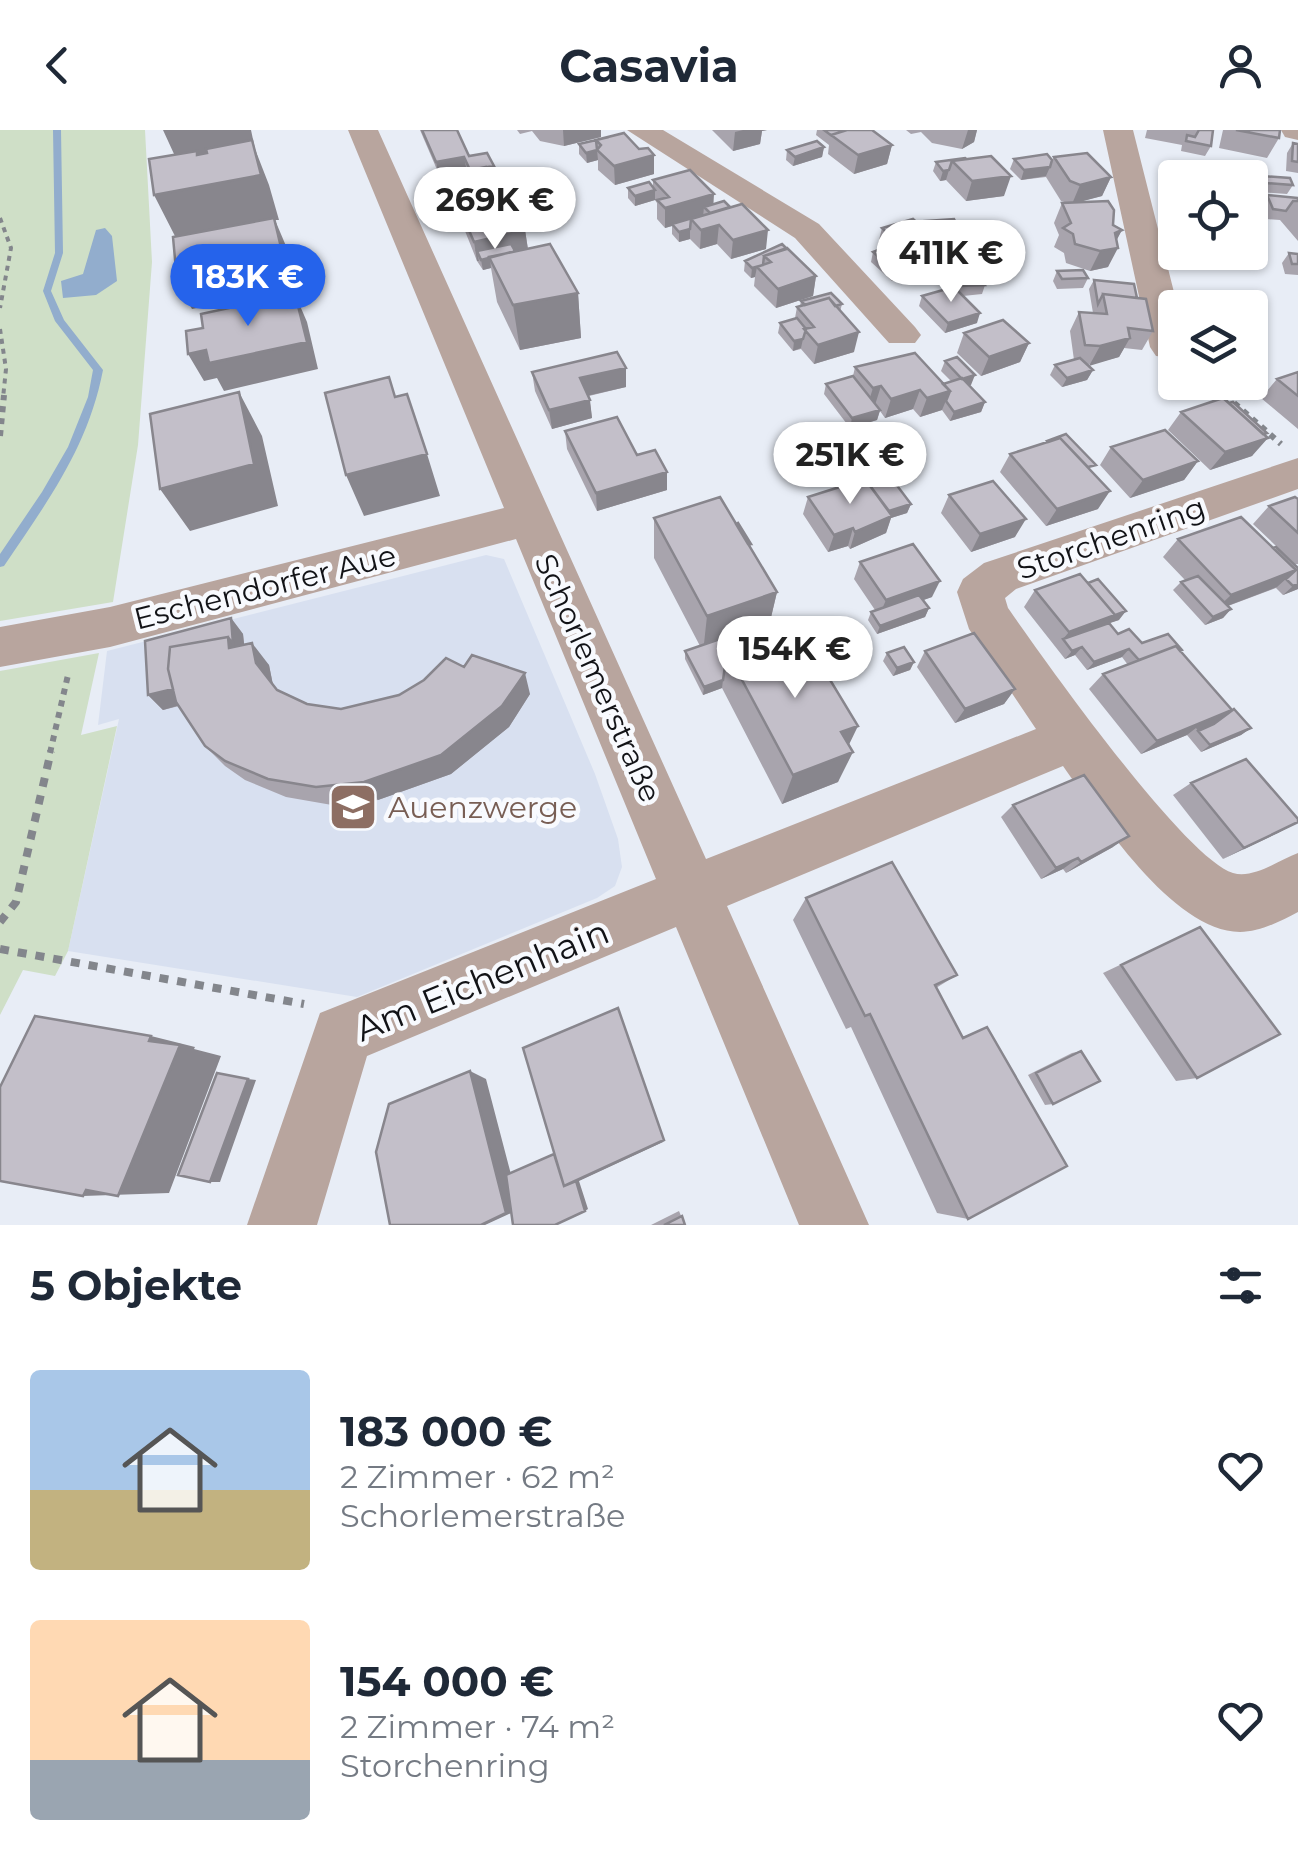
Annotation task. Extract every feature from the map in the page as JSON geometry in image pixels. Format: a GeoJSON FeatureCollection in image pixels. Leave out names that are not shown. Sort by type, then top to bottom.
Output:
{"type":"FeatureCollection","features":[{"type":"Feature","properties":{"kind":"street","name":"Schorlemerstraße"},"geometry":{"type":"LineString","coordinates":[[363,130],[834,1225]]}},
{"type":"Feature","properties":{"kind":"street"},"geometry":{"type":"LineString","coordinates":[[642,130],[807,230],[902,335]]}},
{"type":"Feature","properties":{"kind":"street"},"geometry":{"type":"LineString","coordinates":[[1118,130],[1158,300]]}},
{"type":"Feature","properties":{"kind":"street","name":"Storchenring"},"geometry":{"type":"LineString","coordinates":[[1291,460],[1000,576],[980,592],[986,615],[1073,738],[1184,876],[1224,901],[1254,903],[1296,885]]}},
{"type":"Feature","properties":{"kind":"street","name":"Eschendorfer Aue"},"geometry":{"type":"LineString","coordinates":[[0,647],[77,635],[528,519]]}},
{"type":"Feature","properties":{"kind":"street"},"geometry":{"type":"LineString","coordinates":[[694,893],[1073,738]]}},
{"type":"Feature","properties":{"kind":"street","name":"Am Eichenhain"},"geometry":{"type":"LineString","coordinates":[[282,1225],[342,1035],[694,893]]}},
{"type":"Feature","properties":{"kind":"path"},"geometry":{"type":"LineString","coordinates":[[0,218],[8,226],[12,244],[0,308]]}},
{"type":"Feature","properties":{"kind":"path"},"geometry":{"type":"LineString","coordinates":[[0,329],[6,369],[0,436]]}},
{"type":"Feature","properties":{"kind":"path"},"geometry":{"type":"LineString","coordinates":[[1229,400],[1291,460]]}},
{"type":"Feature","properties":{"kind":"path"},"geometry":{"type":"LineString","coordinates":[[0,922],[16,902],[77,635]]}},
{"type":"Feature","properties":{"kind":"path"},"geometry":{"type":"LineString","coordinates":[[0,949],[338,1010],[353,1031]]}},
{"type":"Feature","properties":{"kind":"shaded area","name":"Auenzwerge"},"geometry":{"type":"Polygon","coordinates":[[[486,555],[504,559],[595,774],[618,839],[622,867],[615,886],[597,898],[357,997],[68,951],[119,719],[98,725],[107,651],[486,555]]]}},
{"type":"Feature","properties":{"kind":"green space"},"geometry":{"type":"Polygon","coordinates":[[[0,130],[145,130],[152,262],[138,445],[113,602],[0,621],[0,130]]]}},
{"type":"Feature","properties":{"kind":"green space"},"geometry":{"type":"Polygon","coordinates":[[[99,653],[81,735],[117,726],[68,951],[55,976],[23,970],[0,1015],[0,671],[99,653]]]}},
{"type":"Feature","properties":{"kind":"water"},"geometry":{"type":"Polygon","coordinates":[[[105,228],[112,236],[117,281],[96,295],[63,298],[61,281],[83,274],[96,230],[105,228]]]}},
{"type":"Feature","properties":{"kind":"building"},"geometry":{"type":"Polygon","coordinates":[[[422,130],[457,130],[469,156],[487,153],[494,166],[470,170],[464,157],[436,162],[422,130]]]}},
{"type":"Feature","properties":{"kind":"building"},"geometry":{"type":"Polygon","coordinates":[[[847,130],[872,130],[892,145],[858,155],[831,135],[847,130]]]}},
{"type":"Feature","properties":{"kind":"building"},"geometry":{"type":"Polygon","coordinates":[[[1199,130],[1213,130],[1211,146],[1186,141],[1187,135],[1195,137],[1199,130]]]}},
{"type":"Feature","properties":{"kind":"building"},"geometry":{"type":"Polygon","coordinates":[[[1236,130],[1280,130],[1279,138],[1236,130]]]}},
{"type":"Feature","properties":{"kind":"building"},"geometry":{"type":"Polygon","coordinates":[[[624,133],[639,149],[648,148],[654,155],[614,166],[597,150],[601,145],[596,140],[624,133]]]}},
{"type":"Feature","properties":{"kind":"building"},"geometry":{"type":"Polygon","coordinates":[[[252,140],[261,175],[154,195],[149,159],[197,151],[197,155],[207,153],[206,149],[252,140]]]}},
{"type":"Feature","properties":{"kind":"building"},"geometry":{"type":"Polygon","coordinates":[[[596,140],[597,150],[586,153],[579,144],[596,140]]]}},
{"type":"Feature","properties":{"kind":"building"},"geometry":{"type":"Polygon","coordinates":[[[817,141],[824,147],[795,157],[787,150],[817,141]]]}},
{"type":"Feature","properties":{"kind":"building"},"geometry":{"type":"Polygon","coordinates":[[[1293,143],[1298,144],[1298,162],[1292,161],[1293,143]]]}},
{"type":"Feature","properties":{"kind":"building"},"geometry":{"type":"Polygon","coordinates":[[[1087,153],[1111,177],[1080,185],[1070,181],[1054,157],[1087,153]]]}},
{"type":"Feature","properties":{"kind":"building"},"geometry":{"type":"Polygon","coordinates":[[[1047,154],[1052,160],[1050,167],[1024,170],[1014,159],[1047,154]]]}},
{"type":"Feature","properties":{"kind":"building"},"geometry":{"type":"Polygon","coordinates":[[[991,156],[1011,176],[972,181],[952,161],[991,156]]]}},
{"type":"Feature","properties":{"kind":"building"},"geometry":{"type":"Polygon","coordinates":[[[965,158],[952,161],[949,170],[943,171],[936,162],[965,158]]]}},
{"type":"Feature","properties":{"kind":"building"},"geometry":{"type":"Polygon","coordinates":[[[486,167],[496,185],[451,194],[442,176],[486,167]]]}},
{"type":"Feature","properties":{"kind":"building"},"geometry":{"type":"Polygon","coordinates":[[[690,170],[714,194],[665,208],[657,200],[669,197],[653,180],[690,170]]]}},
{"type":"Feature","properties":{"kind":"building"},"geometry":{"type":"Polygon","coordinates":[[[1268,176],[1290,178],[1293,185],[1268,183],[1268,176]]]}},
{"type":"Feature","properties":{"kind":"building"},"geometry":{"type":"Polygon","coordinates":[[[649,182],[655,190],[635,196],[628,188],[649,182]]]}},
{"type":"Feature","properties":{"kind":"building"},"geometry":{"type":"Polygon","coordinates":[[[1268,195],[1298,198],[1286,211],[1273,209],[1268,195]]]}},
{"type":"Feature","properties":{"kind":"building"},"geometry":{"type":"Polygon","coordinates":[[[492,197],[494,200],[460,207],[459,204],[492,197]]]}},
{"type":"Feature","properties":{"kind":"building"},"geometry":{"type":"Polygon","coordinates":[[[498,199],[510,223],[521,221],[525,230],[474,242],[459,207],[498,199]]]}},
{"type":"Feature","properties":{"kind":"building"},"geometry":{"type":"Polygon","coordinates":[[[724,201],[730,207],[710,213],[704,207],[724,201]]]}},
{"type":"Feature","properties":{"kind":"building"},"geometry":{"type":"Polygon","coordinates":[[[1108,201],[1114,210],[1113,225],[1122,230],[1115,233],[1118,248],[1100,251],[1075,244],[1073,234],[1063,228],[1071,223],[1062,203],[1108,201]]]}},
{"type":"Feature","properties":{"kind":"building"},"geometry":{"type":"Polygon","coordinates":[[[742,204],[768,230],[733,240],[719,225],[701,230],[691,219],[742,204]]]}},
{"type":"Feature","properties":{"kind":"building"},"geometry":{"type":"Polygon","coordinates":[[[699,216],[691,219],[690,229],[679,232],[672,224],[699,216]]]}},
{"type":"Feature","properties":{"kind":"building"},"geometry":{"type":"Polygon","coordinates":[[[274,218],[284,260],[177,281],[173,237],[274,218]]]}},
{"type":"Feature","properties":{"kind":"building"},"geometry":{"type":"Polygon","coordinates":[[[913,219],[925,230],[945,224],[965,240],[908,252],[882,228],[913,219]]]}},
{"type":"Feature","properties":{"kind":"building"},"geometry":{"type":"Polygon","coordinates":[[[954,219],[958,227],[945,224],[928,229],[924,221],[954,219]]]}},
{"type":"Feature","properties":{"kind":"building"},"geometry":{"type":"Polygon","coordinates":[[[511,244],[515,251],[481,260],[477,251],[511,244]]]}},
{"type":"Feature","properties":{"kind":"building"},"geometry":{"type":"Polygon","coordinates":[[[550,244],[578,293],[513,305],[489,257],[550,244]]]}},
{"type":"Feature","properties":{"kind":"building"},"geometry":{"type":"Polygon","coordinates":[[[782,244],[787,249],[764,256],[763,265],[752,268],[745,261],[782,244]]]}},
{"type":"Feature","properties":{"kind":"building"},"geometry":{"type":"Polygon","coordinates":[[[889,246],[906,261],[936,251],[949,260],[895,271],[873,252],[889,246]]]}},
{"type":"Feature","properties":{"kind":"building"},"geometry":{"type":"Polygon","coordinates":[[[787,248],[816,276],[778,289],[757,267],[771,262],[764,256],[787,248]]]}},
{"type":"Feature","properties":{"kind":"building"},"geometry":{"type":"Polygon","coordinates":[[[1289,253],[1298,254],[1298,264],[1292,264],[1289,253]]]}},
{"type":"Feature","properties":{"kind":"building"},"geometry":{"type":"Polygon","coordinates":[[[1083,270],[1088,278],[1062,279],[1057,271],[1083,270]]]}},
{"type":"Feature","properties":{"kind":"building"},"geometry":{"type":"Polygon","coordinates":[[[981,275],[985,285],[960,286],[955,276],[981,275]]]}},
{"type":"Feature","properties":{"kind":"building"},"geometry":{"type":"Polygon","coordinates":[[[1094,280],[1134,284],[1137,298],[1103,294],[1098,304],[1094,280]]]}},
{"type":"Feature","properties":{"kind":"building"},"geometry":{"type":"Polygon","coordinates":[[[954,287],[980,313],[948,323],[922,296],[954,287]]]}},
{"type":"Feature","properties":{"kind":"building"},"geometry":{"type":"Polygon","coordinates":[[[831,293],[842,304],[835,306],[829,298],[805,305],[801,301],[831,293]]]}},
{"type":"Feature","properties":{"kind":"building"},"geometry":{"type":"Polygon","coordinates":[[[295,294],[307,342],[209,363],[206,350],[188,354],[186,331],[203,328],[201,314],[295,294]]]}},
{"type":"Feature","properties":{"kind":"building"},"geometry":{"type":"Polygon","coordinates":[[[1103,294],[1146,299],[1153,331],[1128,328],[1130,338],[1100,346],[1085,345],[1079,312],[1107,314],[1103,294]]]}},
{"type":"Feature","properties":{"kind":"building"},"geometry":{"type":"Polygon","coordinates":[[[829,298],[859,332],[818,345],[804,329],[814,327],[797,307],[829,298]]]}},
{"type":"Feature","properties":{"kind":"building"},"geometry":{"type":"Polygon","coordinates":[[[797,318],[806,329],[803,339],[794,341],[780,323],[797,318]]]}},
{"type":"Feature","properties":{"kind":"building"},"geometry":{"type":"Polygon","coordinates":[[[1003,320],[1029,343],[989,357],[964,333],[1003,320]]]}},
{"type":"Feature","properties":{"kind":"building"},"geometry":{"type":"Polygon","coordinates":[[[617,352],[626,368],[580,378],[590,400],[549,410],[532,372],[617,352]]]}},
{"type":"Feature","properties":{"kind":"building"},"geometry":{"type":"Polygon","coordinates":[[[915,353],[950,391],[927,398],[920,390],[891,399],[881,386],[873,388],[855,367],[915,353]]]}},
{"type":"Feature","properties":{"kind":"building"},"geometry":{"type":"Polygon","coordinates":[[[957,357],[975,375],[962,379],[945,361],[957,357]]]}},
{"type":"Feature","properties":{"kind":"building"},"geometry":{"type":"Polygon","coordinates":[[[1080,358],[1093,370],[1067,378],[1055,365],[1080,358]]]}},
{"type":"Feature","properties":{"kind":"building"},"geometry":{"type":"Polygon","coordinates":[[[1298,372],[1298,396],[1277,379],[1298,372]]]}},
{"type":"Feature","properties":{"kind":"building"},"geometry":{"type":"Polygon","coordinates":[[[853,376],[880,410],[852,418],[826,384],[853,376]]]}},
{"type":"Feature","properties":{"kind":"building"},"geometry":{"type":"Polygon","coordinates":[[[389,377],[395,397],[407,394],[427,454],[346,475],[325,393],[389,377]]]}},
{"type":"Feature","properties":{"kind":"building"},"geometry":{"type":"Polygon","coordinates":[[[962,378],[985,402],[954,412],[946,401],[950,391],[943,384],[962,378]]]}},
{"type":"Feature","properties":{"kind":"building"},"geometry":{"type":"Polygon","coordinates":[[[239,392],[254,464],[160,489],[150,414],[239,392]]]}},
{"type":"Feature","properties":{"kind":"building"},"geometry":{"type":"Polygon","coordinates":[[[1225,400],[1268,438],[1225,452],[1181,412],[1225,400]]]}},
{"type":"Feature","properties":{"kind":"building"},"geometry":{"type":"Polygon","coordinates":[[[1233,402],[1267,433],[1263,434],[1229,403],[1233,402]]]}},
{"type":"Feature","properties":{"kind":"building"},"geometry":{"type":"Polygon","coordinates":[[[617,417],[637,455],[655,450],[667,472],[596,493],[565,431],[617,417]]]}},
{"type":"Feature","properties":{"kind":"building"},"geometry":{"type":"Polygon","coordinates":[[[1165,430],[1198,461],[1143,480],[1111,447],[1165,430]]]}},
{"type":"Feature","properties":{"kind":"building"},"geometry":{"type":"Polygon","coordinates":[[[1066,434],[1096,465],[1088,467],[1060,438],[1047,441],[1066,434]]]}},
{"type":"Feature","properties":{"kind":"building"},"geometry":{"type":"Polygon","coordinates":[[[1060,438],[1110,491],[1057,509],[1010,454],[1060,438]]]}},
{"type":"Feature","properties":{"kind":"building"},"geometry":{"type":"Polygon","coordinates":[[[886,471],[911,504],[889,511],[865,479],[855,480],[886,471]]]}},
{"type":"Feature","properties":{"kind":"building"},"geometry":{"type":"Polygon","coordinates":[[[865,479],[892,516],[855,532],[853,528],[834,535],[808,497],[865,479]]]}},
{"type":"Feature","properties":{"kind":"building"},"geometry":{"type":"Polygon","coordinates":[[[993,481],[1026,519],[980,534],[949,495],[993,481]]]}},
{"type":"Feature","properties":{"kind":"building"},"geometry":{"type":"Polygon","coordinates":[[[720,497],[777,592],[707,616],[654,518],[720,497]]]}},
{"type":"Feature","properties":{"kind":"building"},"geometry":{"type":"Polygon","coordinates":[[[1298,499],[1298,533],[1269,506],[1298,499]]]}},
{"type":"Feature","properties":{"kind":"building"},"geometry":{"type":"Polygon","coordinates":[[[1241,517],[1296,570],[1231,595],[1178,539],[1241,517]]]}},
{"type":"Feature","properties":{"kind":"building"},"geometry":{"type":"Polygon","coordinates":[[[913,544],[940,581],[886,600],[860,562],[913,544]]]}},
{"type":"Feature","properties":{"kind":"building"},"geometry":{"type":"Polygon","coordinates":[[[1273,548],[1298,568],[1298,584],[1293,586],[1286,579],[1296,570],[1273,548]]]}},
{"type":"Feature","properties":{"kind":"building"},"geometry":{"type":"Polygon","coordinates":[[[1080,574],[1115,615],[1069,632],[1035,590],[1080,574]]]}},
{"type":"Feature","properties":{"kind":"building"},"geometry":{"type":"Polygon","coordinates":[[[1198,576],[1231,609],[1213,617],[1181,582],[1198,576]]]}},
{"type":"Feature","properties":{"kind":"building"},"geometry":{"type":"Polygon","coordinates":[[[1098,579],[1126,611],[1105,619],[1115,615],[1088,583],[1098,579]]]}},
{"type":"Feature","properties":{"kind":"building"},"geometry":{"type":"Polygon","coordinates":[[[919,595],[929,608],[880,626],[871,612],[919,595]]]}},
{"type":"Feature","properties":{"kind":"building"},"geometry":{"type":"Polygon","coordinates":[[[231,618],[233,644],[228,637],[170,647],[168,669],[173,689],[148,695],[145,641],[231,618]]]}},
{"type":"Feature","properties":{"kind":"building"},"geometry":{"type":"Polygon","coordinates":[[[1109,623],[1118,634],[1129,629],[1142,643],[1168,634],[1182,650],[1176,646],[1139,660],[1129,649],[1094,662],[1082,647],[1072,651],[1063,639],[1109,623]]]}},
{"type":"Feature","properties":{"kind":"building"},"geometry":{"type":"Polygon","coordinates":[[[755,627],[763,640],[727,652],[723,680],[704,687],[685,651],[755,627]]]}},
{"type":"Feature","properties":{"kind":"building"},"geometry":{"type":"Polygon","coordinates":[[[782,633],[793,650],[809,645],[858,726],[841,732],[853,752],[793,775],[727,652],[782,633]]]}},
{"type":"Feature","properties":{"kind":"building"},"geometry":{"type":"Polygon","coordinates":[[[974,633],[1015,689],[965,709],[925,651],[974,633]]]}},
{"type":"Feature","properties":{"kind":"building"},"geometry":{"type":"Polygon","coordinates":[[[228,637],[229,648],[252,643],[256,663],[277,690],[307,704],[341,709],[399,695],[424,680],[446,658],[464,667],[472,655],[525,673],[502,706],[441,755],[364,782],[316,787],[268,779],[225,761],[205,746],[176,702],[168,669],[170,647],[228,637]]]}},
{"type":"Feature","properties":{"kind":"building"},"geometry":{"type":"Polygon","coordinates":[[[1176,646],[1232,710],[1157,741],[1103,674],[1176,646]]]}},
{"type":"Feature","properties":{"kind":"building"},"geometry":{"type":"Polygon","coordinates":[[[904,647],[914,662],[897,668],[887,653],[904,647]]]}},
{"type":"Feature","properties":{"kind":"building"},"geometry":{"type":"Polygon","coordinates":[[[1234,709],[1251,728],[1210,745],[1198,731],[1234,709]]]}},
{"type":"Feature","properties":{"kind":"building"},"geometry":{"type":"Polygon","coordinates":[[[1246,759],[1298,822],[1244,848],[1191,783],[1246,759]]]}},
{"type":"Feature","properties":{"kind":"building"},"geometry":{"type":"Polygon","coordinates":[[[1084,775],[1129,836],[1081,862],[1078,858],[1056,868],[1013,805],[1084,775]]]}},
{"type":"Feature","properties":{"kind":"building"},"geometry":{"type":"Polygon","coordinates":[[[892,862],[957,975],[935,985],[963,1038],[987,1027],[1067,1166],[968,1219],[870,1014],[865,1016],[806,898],[892,862]]]}},
{"type":"Feature","properties":{"kind":"building"},"geometry":{"type":"Polygon","coordinates":[[[1200,927],[1280,1034],[1197,1078],[1121,965],[1200,927]]]}},
{"type":"Feature","properties":{"kind":"building"},"geometry":{"type":"Polygon","coordinates":[[[618,1008],[664,1140],[564,1186],[523,1048],[618,1008]]]}},
{"type":"Feature","properties":{"kind":"building"},"geometry":{"type":"Polygon","coordinates":[[[35,1016],[151,1036],[149,1041],[180,1045],[118,1196],[86,1190],[83,1196],[0,1181],[0,1087],[35,1016]]]}},
{"type":"Feature","properties":{"kind":"building"},"geometry":{"type":"Polygon","coordinates":[[[1081,1051],[1100,1081],[1053,1104],[1036,1073],[1081,1051]]]}},
{"type":"Feature","properties":{"kind":"building"},"geometry":{"type":"Polygon","coordinates":[[[470,1071],[506,1213],[481,1225],[390,1225],[376,1152],[389,1104],[470,1071]]]}},
{"type":"Feature","properties":{"kind":"building"},"geometry":{"type":"Polygon","coordinates":[[[217,1073],[248,1079],[210,1182],[178,1175],[217,1073]]]}},
{"type":"Feature","properties":{"kind":"building"},"geometry":{"type":"Polygon","coordinates":[[[554,1154],[564,1186],[576,1181],[585,1211],[555,1225],[513,1225],[506,1175],[554,1154]]]}},
{"type":"Feature","properties":{"kind":"building"},"geometry":{"type":"Polygon","coordinates":[[[682,1216],[685,1225],[664,1225],[682,1216]]]}},
{"type":"Feature","properties":{"kind":"waterway"},"geometry":{"type":"LineString","coordinates":[[0,563],[74,447],[85,423],[98,370],[60,321],[47,291],[59,253],[57,130]]}},
{"type":"Feature","properties":{"kind":"place","name":"Auenzwerge"},"geometry":{"type":"Point","coordinates":[353,807]}}]}
